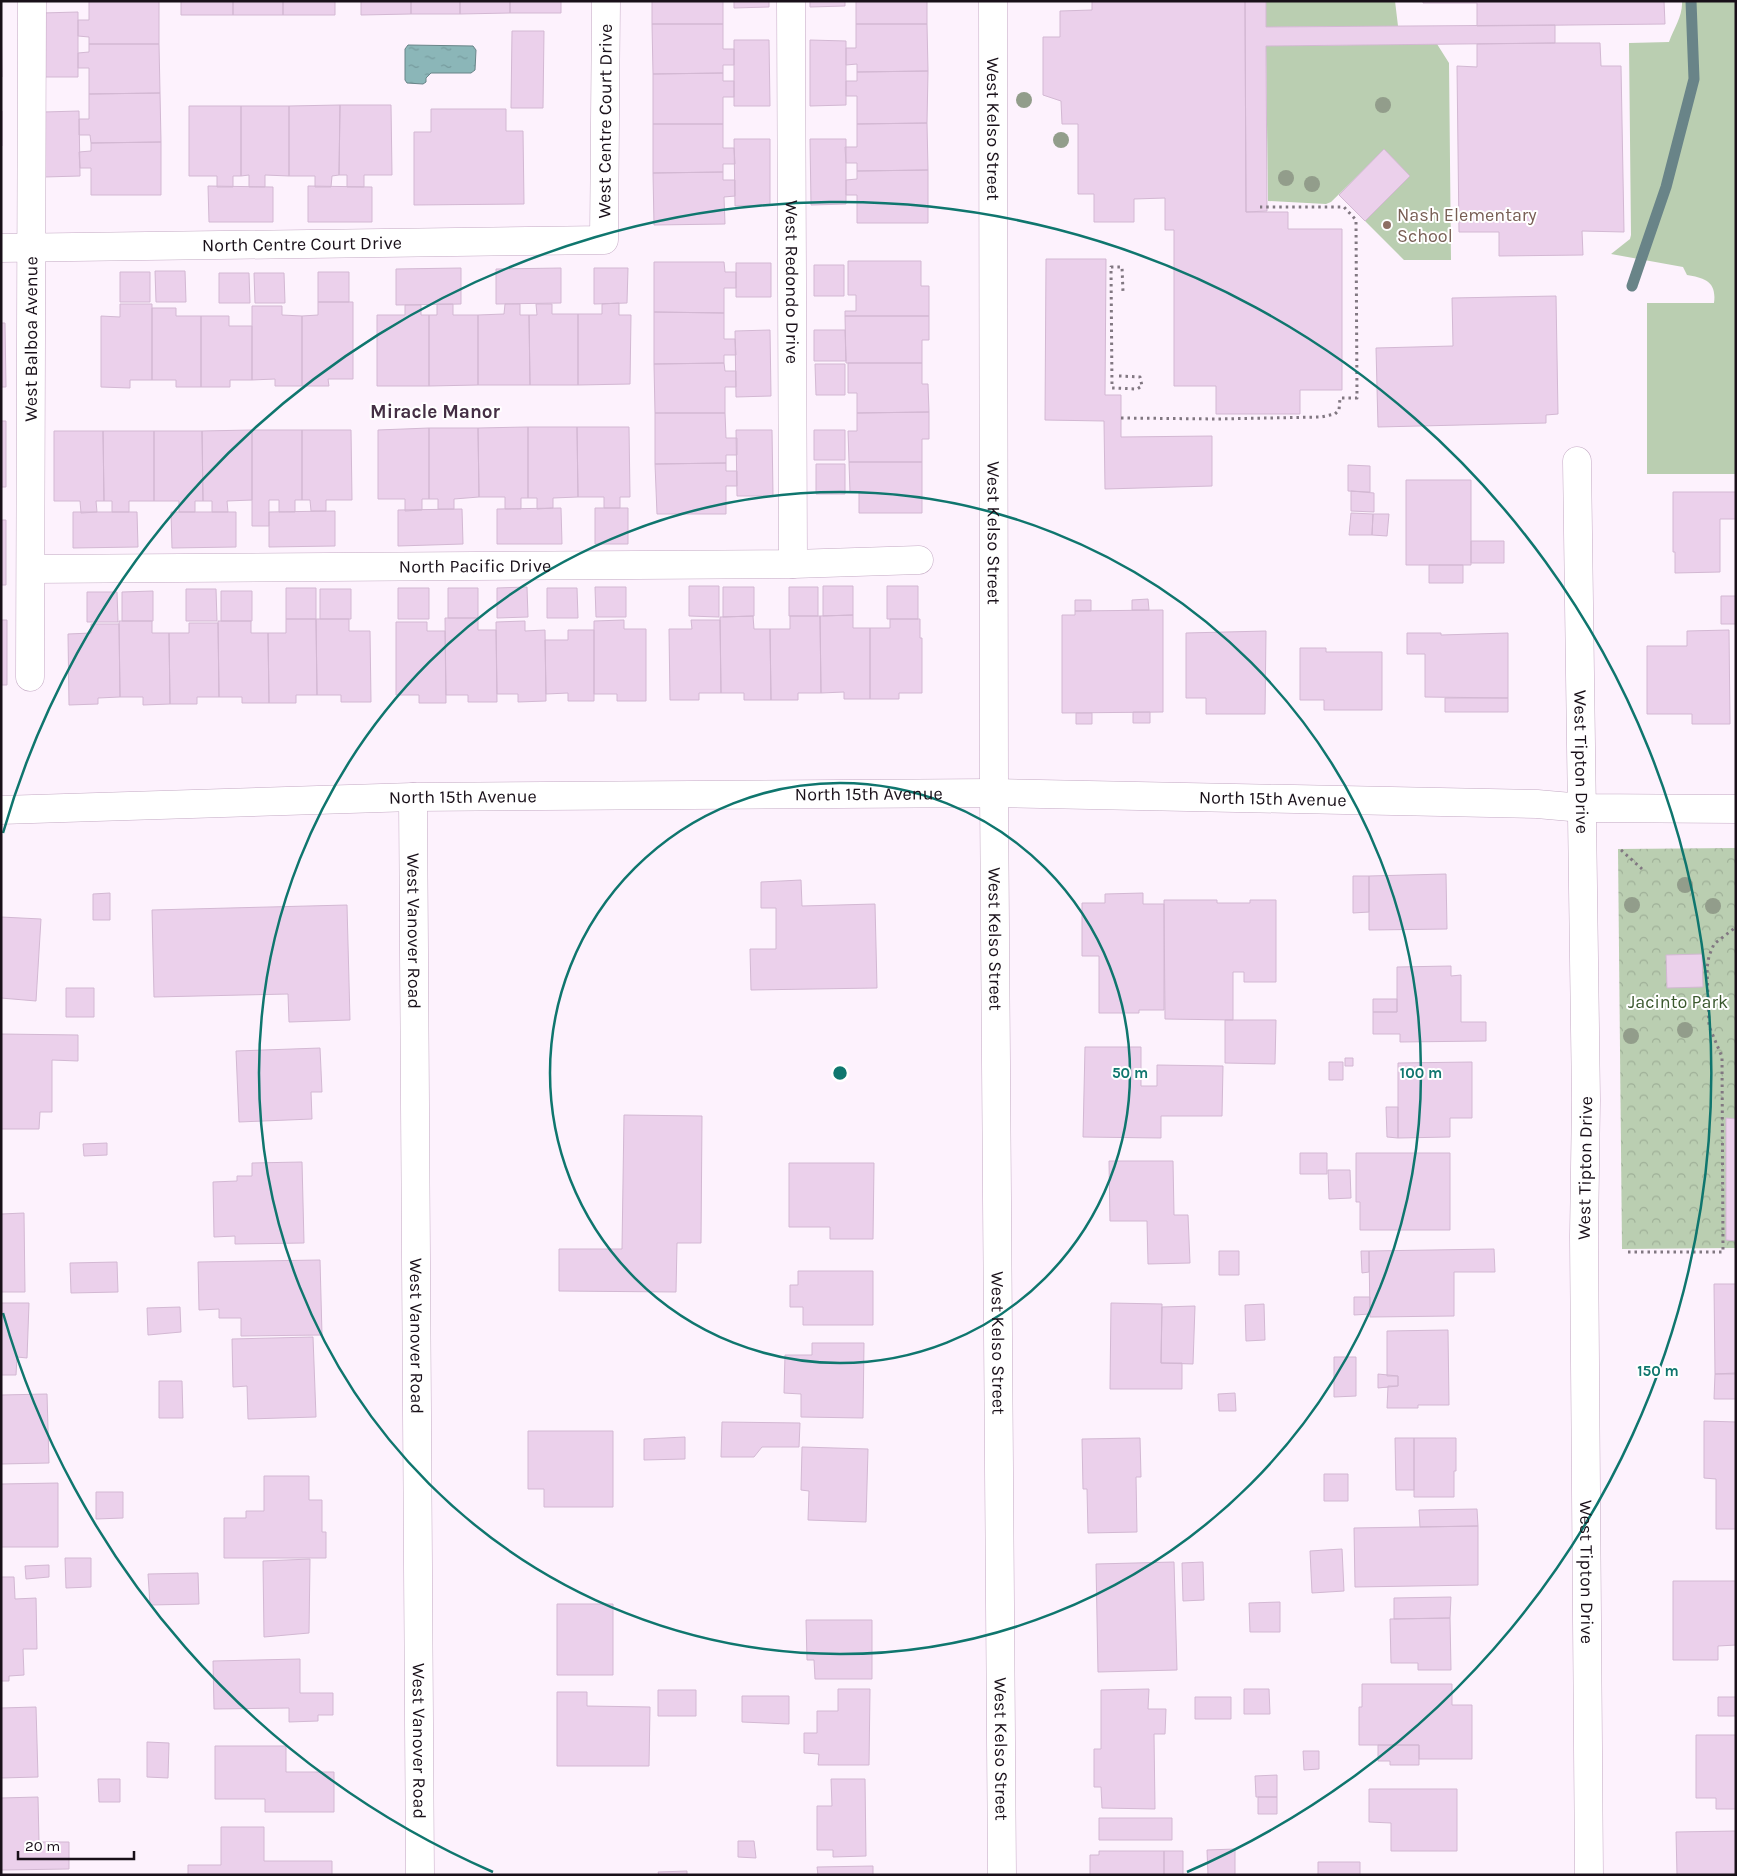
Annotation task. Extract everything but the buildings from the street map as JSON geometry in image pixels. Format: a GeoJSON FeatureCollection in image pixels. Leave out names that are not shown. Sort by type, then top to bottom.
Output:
{"type":"FeatureCollection","features":[{"type":"Feature","properties":{"kind":"street","name":"West Balboa Avenue"},"geometry":{"type":"LineString","coordinates":[[30,678],[33,247],[32,1]]}},
{"type":"Feature","properties":{"kind":"street","name":"West Centre Court Drive"},"geometry":{"type":"LineString","coordinates":[[604,240],[606,1]]}},
{"type":"Feature","properties":{"kind":"street","name":"West Redondo Drive"},"geometry":{"type":"LineString","coordinates":[[791,1],[793,564]]}},
{"type":"Feature","properties":{"kind":"street","name":"West Kelso Street"},"geometry":{"type":"LineString","coordinates":[[993,1],[994,793],[1002,1875]]}},
{"type":"Feature","properties":{"kind":"street","name":"North Centre Court Drive"},"geometry":{"type":"LineString","coordinates":[[1,248],[604,240]]}},
{"type":"Feature","properties":{"kind":"street","name":"West Tipton Drive"},"geometry":{"type":"LineString","coordinates":[[1577,461],[1586,1100],[1584,1245],[1589,1875]]}},
{"type":"Feature","properties":{"kind":"street","name":"North Pacific Drive"},"geometry":{"type":"LineString","coordinates":[[31,569],[793,564],[919,560]]}},
{"type":"Feature","properties":{"kind":"street","name":"North 15th Avenue"},"geometry":{"type":"LineString","coordinates":[[1,810],[413,797],[994,793],[1527,804],[1582,808],[1736,809]]}},
{"type":"Feature","properties":{"kind":"street","name":"West Vanover Road"},"geometry":{"type":"LineString","coordinates":[[413,797],[420,1875]]}},
{"type":"Feature","properties":{"kind":"path"},"geometry":{"type":"LineString","coordinates":[[1121,418],[1321,417],[1331,415],[1339,410],[1340,398],[1357,398],[1356,220],[1344,207],[1260,207]]}},
{"type":"Feature","properties":{"kind":"path"},"geometry":{"type":"LineString","coordinates":[[1119,376],[1137,376],[1140,377],[1143,383],[1140,388],[1112,388],[1111,266],[1122,266],[1123,292]]}},
{"type":"Feature","properties":{"kind":"path"},"geometry":{"type":"LineString","coordinates":[[1621,850],[1642,869]]}},
{"type":"Feature","properties":{"kind":"path"},"geometry":{"type":"LineString","coordinates":[[1628,1252],[1723,1252],[1722,1057],[1709,1026],[1707,968],[1714,944],[1736,927]]}},
{"type":"Feature","properties":{"kind":"green space"},"geometry":{"type":"Polygon","coordinates":[[[1266,1],[1395,1],[1398,26],[1266,27],[1266,1]]]}},
{"type":"Feature","properties":{"kind":"green space"},"geometry":{"type":"Polygon","coordinates":[[[1682,1],[1736,1],[1736,474],[1647,474],[1647,303],[1714,303],[1714,296],[1711,285],[1708,282],[1704,279],[1687,275],[1683,267],[1611,254],[1630,239],[1631,235],[1629,43],[1669,42],[1680,17],[1682,1]]]}},
{"type":"Feature","properties":{"kind":"green space"},"geometry":{"type":"Polygon","coordinates":[[[1437,44],[1449,63],[1451,260],[1404,260],[1365,221],[1410,176],[1384,150],[1331,202],[1326,204],[1268,201],[1266,46],[1437,44]]]}},
{"type":"Feature","properties":{"kind":"green space","name":"Jacinto Park"},"geometry":{"type":"Polygon","coordinates":[[[1736,848],[1736,1248],[1622,1249],[1618,849],[1736,848]]]}},
{"type":"Feature","properties":{"kind":"water"},"geometry":{"type":"Polygon","coordinates":[[[408,45],[473,46],[476,50],[475,70],[471,73],[431,73],[423,84],[407,83],[405,80],[405,49],[408,45]]]}},
{"type":"Feature","properties":{"kind":"waterway"},"geometry":{"type":"LineString","coordinates":[[1632,286],[1666,187],[1694,79],[1691,1]]}},
{"type":"Feature","properties":{"kind":"place","name":"Nash Elementary School"},"geometry":{"type":"Point","coordinates":[1387,225]}},
{"type":"Feature","properties":{"kind":"district","name":"Miracle Manor"},"geometry":{"type":"Point","coordinates":[435,412]}}]}
